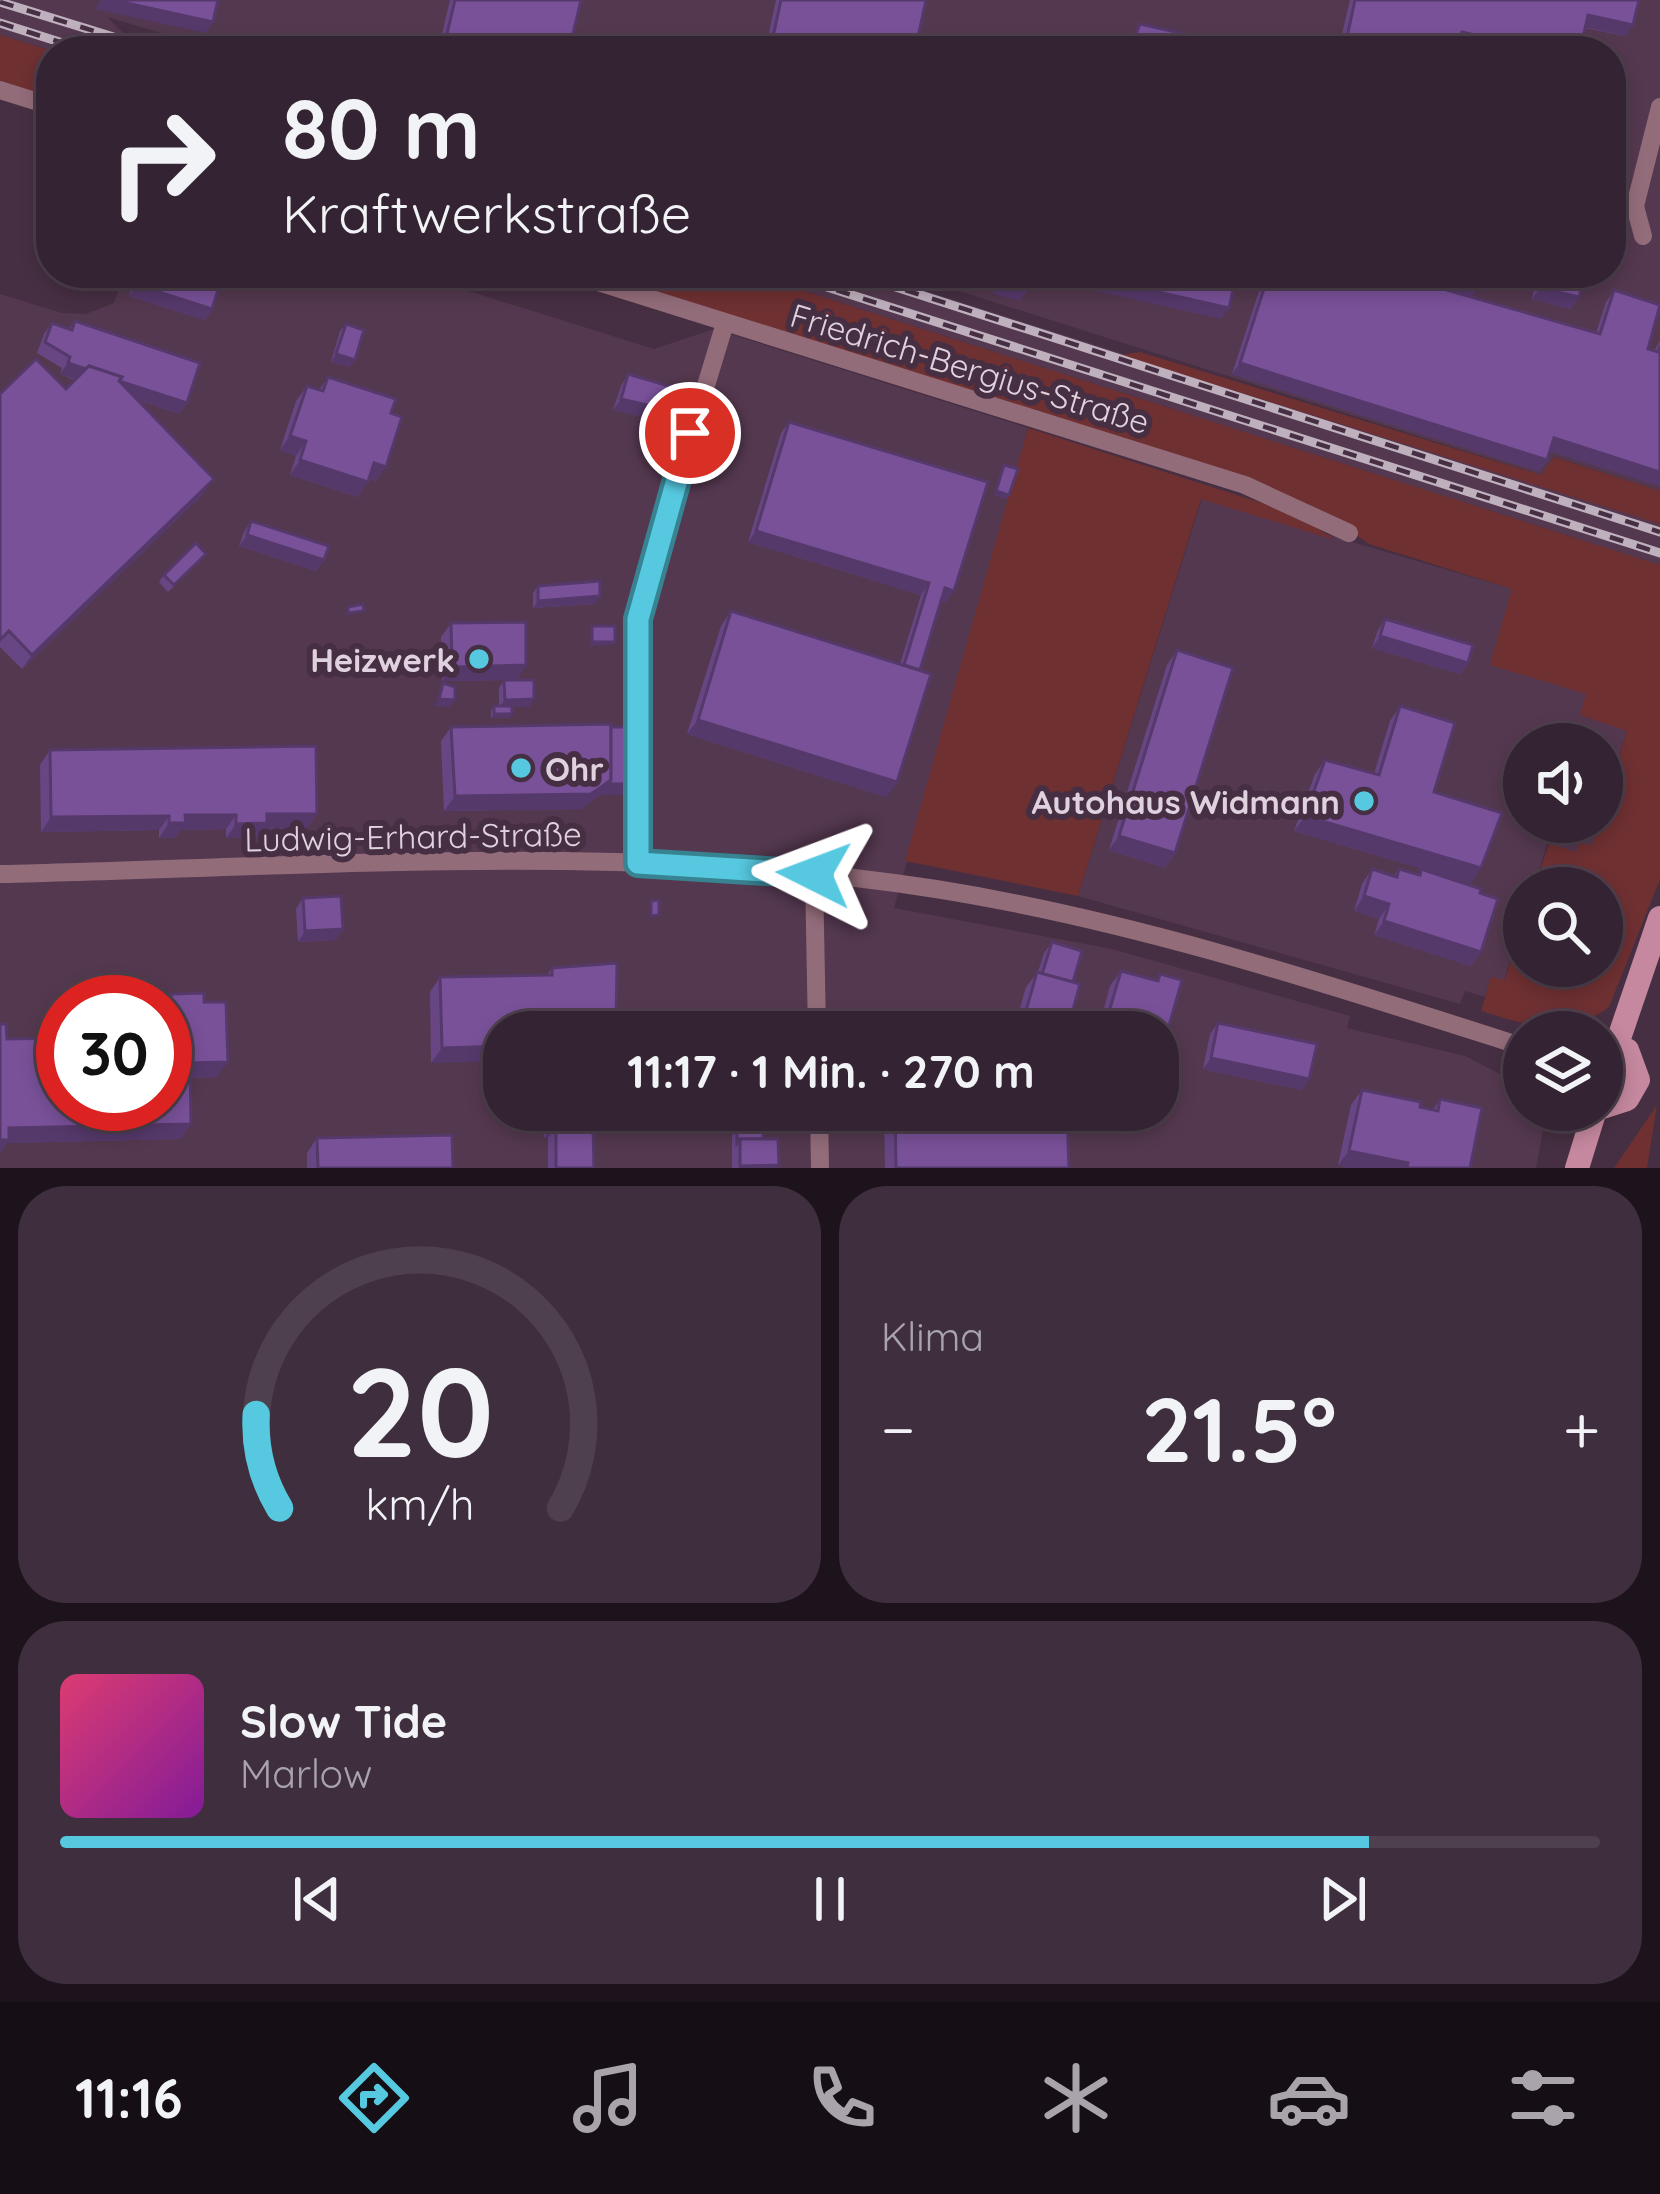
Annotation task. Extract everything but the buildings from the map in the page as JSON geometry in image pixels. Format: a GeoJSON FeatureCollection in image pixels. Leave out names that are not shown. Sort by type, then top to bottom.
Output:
{"type":"FeatureCollection","features":[{"type":"Feature","properties":{"kind":"main road"},"geometry":{"type":"LineString","coordinates":[[1623,1011],[1660,918]]}},
{"type":"Feature","properties":{"kind":"main road"},"geometry":{"type":"LineString","coordinates":[[1623,1051],[1634,1058],[1638,1080],[1623,1101]]}},
{"type":"Feature","properties":{"kind":"main road"},"geometry":{"type":"LineString","coordinates":[[1577,1168],[1590,1131]]}},
{"type":"Feature","properties":{"kind":"street"},"geometry":{"type":"LineString","coordinates":[[0,90],[36,101]]}},
{"type":"Feature","properties":{"kind":"street"},"geometry":{"type":"LineString","coordinates":[[1642,236],[1635,206],[1660,107]]}},
{"type":"Feature","properties":{"kind":"street","name":"Friedrich-Bergius-Straße"},"geometry":{"type":"LineString","coordinates":[[616,288],[1244,485],[1348,533]]}},
{"type":"Feature","properties":{"kind":"street"},"geometry":{"type":"LineString","coordinates":[[638,863],[642,596],[725,323]]}},
{"type":"Feature","properties":{"kind":"street","name":"Ludwig-Erhard-Straße"},"geometry":{"type":"LineString","coordinates":[[0,874],[638,863],[814,874],[934,889],[1132,928],[1503,1041]]}},
{"type":"Feature","properties":{"kind":"street"},"geometry":{"type":"LineString","coordinates":[[814,874],[817,1011]]}},
{"type":"Feature","properties":{"kind":"street"},"geometry":{"type":"LineString","coordinates":[[819,1131],[820,1168]]}},
{"type":"Feature","properties":{"kind":"shaded area"},"geometry":{"type":"Polygon","coordinates":[[[0,0],[1660,0],[1660,491],[1555,457],[1541,475],[949,288],[1626,288],[1626,36],[172,36],[107,17],[130,36],[36,36],[36,46],[0,35],[0,0]]]}},
{"type":"Feature","properties":{"kind":"shaded area"},"geometry":{"type":"Polygon","coordinates":[[[0,35],[36,46],[36,94],[0,83],[0,35]]]}},
{"type":"Feature","properties":{"kind":"shaded area"},"geometry":{"type":"Polygon","coordinates":[[[119,288],[459,288],[654,349],[714,329],[1028,428],[894,908],[1112,949],[1350,1016],[1347,1028],[1465,1056],[1503,1075],[1503,1131],[1543,1131],[1536,1168],[0,1168],[0,294],[62,313],[86,314],[114,303],[119,288]]]}},
{"type":"Feature","properties":{"kind":"shaded area"},"geometry":{"type":"Polygon","coordinates":[[[641,288],[795,288],[1660,565],[1660,879],[1623,972],[1623,867],[1541,867],[1550,843],[1561,843],[1560,847],[1576,852],[1580,843],[1623,843],[1627,731],[1623,723],[1580,715],[1586,694],[1490,665],[1512,589],[1369,544],[1333,519],[641,288]]]}},
{"type":"Feature","properties":{"kind":"shaded area"},"geometry":{"type":"Polygon","coordinates":[[[795,288],[916,288],[1660,524],[1660,565],[795,288]]]}},
{"type":"Feature","properties":{"kind":"shaded area"},"geometry":{"type":"Polygon","coordinates":[[[1140,352],[1541,475],[1554,457],[1660,491],[1660,524],[1120,355],[1140,352]]]}},
{"type":"Feature","properties":{"kind":"shaded area"},"geometry":{"type":"Polygon","coordinates":[[[1028,428],[1296,514],[1335,540],[1201,499],[1078,896],[905,861],[1028,428]]]}},
{"type":"Feature","properties":{"kind":"shaded area"},"geometry":{"type":"Polygon","coordinates":[[[1202,498],[1513,589],[1491,665],[1587,694],[1619,723],[1503,723],[1503,843],[1548,843],[1540,867],[1503,867],[1503,981],[1491,977],[1485,997],[1465,991],[1460,1004],[1078,896],[1202,498]]]}},
{"type":"Feature","properties":{"kind":"shaded area"},"geometry":{"type":"Polygon","coordinates":[[[1560,843],[1593,843],[1577,853],[1559,847],[1560,843]]]}},
{"type":"Feature","properties":{"kind":"shaded area"},"geometry":{"type":"Polygon","coordinates":[[[1491,977],[1503,980],[1503,987],[1617,987],[1603,1011],[1503,1011],[1503,1017],[1481,1011],[1491,977]]]}},
{"type":"Feature","properties":{"kind":"shaded area"},"geometry":{"type":"Polygon","coordinates":[[[1657,1105],[1647,1168],[1614,1168],[1657,1105]]]}},
{"type":"Feature","properties":{"kind":"railway"},"geometry":{"type":"LineString","coordinates":[[0,2],[110,36]]}},
{"type":"Feature","properties":{"kind":"railway"},"geometry":{"type":"LineString","coordinates":[[0,23],[41,36]]}},
{"type":"Feature","properties":{"kind":"railway"},"geometry":{"type":"LineString","coordinates":[[830,288],[1660,553]]}},
{"type":"Feature","properties":{"kind":"railway"},"geometry":{"type":"LineString","coordinates":[[899,288],[1660,532]]}},
{"type":"Feature","properties":{"kind":"place","name":"Heizwerk"},"geometry":{"type":"Point","coordinates":[479,659]}},
{"type":"Feature","properties":{"kind":"place","name":"Ohr"},"geometry":{"type":"Point","coordinates":[521,768]}},
{"type":"Feature","properties":{"kind":"place","name":"Autohaus Widmann"},"geometry":{"type":"Point","coordinates":[1364,801]}},
{"type":"Feature","properties":{"kind":"route"},"geometry":{"type":"LineString","coordinates":[[690,433],[638,619],[638,863],[814,874]]}}]}
